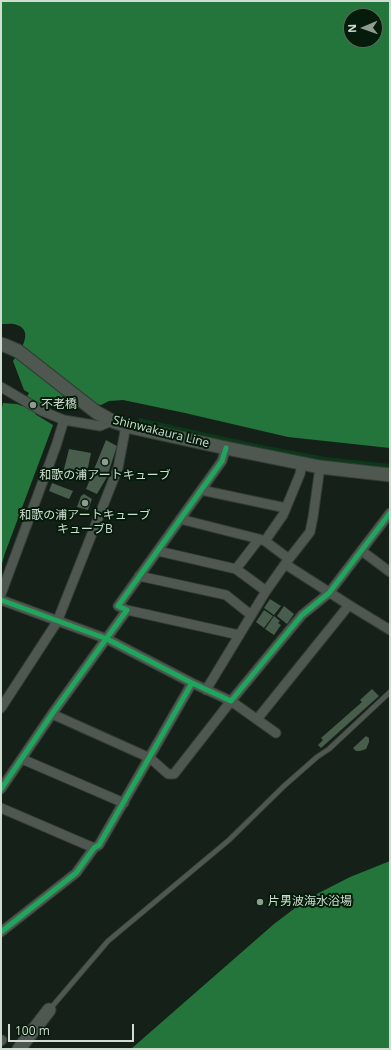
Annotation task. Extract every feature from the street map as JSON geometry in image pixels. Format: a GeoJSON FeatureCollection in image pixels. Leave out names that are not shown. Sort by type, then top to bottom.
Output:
{"type":"FeatureCollection","features":[{"type":"Feature","properties":{"kind":"main road","name":"Shinwakaura Line"},"geometry":{"type":"LineString","coordinates":[[1,344],[18,351],[96,412],[112,421],[126,426],[302,464],[390,475]]}},
{"type":"Feature","properties":{"kind":"main road"},"geometry":{"type":"LineString","coordinates":[[19,1049],[49,1010]]}},
{"type":"Feature","properties":{"kind":"street"},"geometry":{"type":"LineString","coordinates":[[1,387],[42,411],[64,420],[100,426],[112,421]]}},
{"type":"Feature","properties":{"kind":"street"},"geometry":{"type":"LineString","coordinates":[[1,594],[56,446],[64,420]]}},
{"type":"Feature","properties":{"kind":"street"},"geometry":{"type":"LineString","coordinates":[[1,708],[58,622],[118,468],[126,426]]}},
{"type":"Feature","properties":{"kind":"street"},"geometry":{"type":"LineString","coordinates":[[226,448],[222,460],[118,606],[127,610],[239,635]]}},
{"type":"Feature","properties":{"kind":"street"},"geometry":{"type":"LineString","coordinates":[[236,569],[283,515],[300,474],[302,464]]}},
{"type":"Feature","properties":{"kind":"street"},"geometry":{"type":"LineString","coordinates":[[206,690],[266,591],[310,532],[314,517],[320,467]]}},
{"type":"Feature","properties":{"kind":"street"},"geometry":{"type":"LineString","coordinates":[[201,490],[286,508]]}},
{"type":"Feature","properties":{"kind":"street"},"geometry":{"type":"LineString","coordinates":[[52,714],[150,758],[168,774],[174,774],[302,615],[329,593],[390,513]]}},
{"type":"Feature","properties":{"kind":"street"},"geometry":{"type":"LineString","coordinates":[[180,519],[262,540],[287,562],[329,593],[390,630]]}},
{"type":"Feature","properties":{"kind":"street"},"geometry":{"type":"LineString","coordinates":[[158,550],[236,569],[266,591]]}},
{"type":"Feature","properties":{"kind":"street"},"geometry":{"type":"LineString","coordinates":[[362,551],[390,572]]}},
{"type":"Feature","properties":{"kind":"street"},"geometry":{"type":"LineString","coordinates":[[139,576],[226,595],[251,615]]}},
{"type":"Feature","properties":{"kind":"street"},"geometry":{"type":"LineString","coordinates":[[1,600],[107,639],[192,684],[232,701],[258,718],[276,733]]}},
{"type":"Feature","properties":{"kind":"street"},"geometry":{"type":"LineString","coordinates":[[258,718],[349,605]]}},
{"type":"Feature","properties":{"kind":"street"},"geometry":{"type":"LineString","coordinates":[[1,789],[52,714],[127,610]]}},
{"type":"Feature","properties":{"kind":"street"},"geometry":{"type":"LineString","coordinates":[[1,932],[76,874],[94,848],[99,845],[192,684]]}},
{"type":"Feature","properties":{"kind":"street"},"geometry":{"type":"LineString","coordinates":[[22,758],[124,803]]}},
{"type":"Feature","properties":{"kind":"street"},"geometry":{"type":"LineString","coordinates":[[1,808],[94,848]]}},
{"type":"Feature","properties":{"kind":"lane"},"geometry":{"type":"LineString","coordinates":[[49,1010],[108,941],[229,840],[284,786],[328,749],[390,692]]}},
{"type":"Feature","properties":{"kind":"shaded area"},"geometry":{"type":"Polygon","coordinates":[[[1,1],[390,1],[390,448],[288,437],[123,400],[109,401],[101,405],[80,402],[57,406],[48,403],[40,404],[35,414],[53,425],[1,567],[1,412],[3,403],[22,406],[29,393],[24,390],[13,361],[22,348],[25,332],[22,328],[15,324],[1,324],[1,1]]]}},
{"type":"Feature","properties":{"kind":"shaded area"},"geometry":{"type":"Polygon","coordinates":[[[139,418],[261,445],[325,457],[390,464],[390,469],[301,457],[138,424],[139,418]]]}},
{"type":"Feature","properties":{"kind":"shaded area"},"geometry":{"type":"Polygon","coordinates":[[[390,861],[390,1049],[131,1049],[274,924],[307,899],[350,877],[390,861]]]}},
{"type":"Feature","properties":{"kind":"building","name":"和歌の浦アートキューブ"},"geometry":{"type":"Polygon","coordinates":[[[106,440],[117,446],[107,477],[97,494],[86,489],[106,440]]]}},
{"type":"Feature","properties":{"kind":"building"},"geometry":{"type":"Polygon","coordinates":[[[69,449],[91,453],[86,477],[63,473],[69,449]]]}},
{"type":"Feature","properties":{"kind":"building"},"geometry":{"type":"Polygon","coordinates":[[[52,483],[73,491],[69,499],[49,491],[52,483]]]}},
{"type":"Feature","properties":{"kind":"building","name":"和歌の浦アートキューブ キューブB"},"geometry":{"type":"Polygon","coordinates":[[[84,494],[92,499],[88,510],[77,507],[81,496],[84,494]]]}},
{"type":"Feature","properties":{"kind":"building"},"geometry":{"type":"Polygon","coordinates":[[[270,599],[281,606],[274,615],[264,608],[270,599]]]}},
{"type":"Feature","properties":{"kind":"building"},"geometry":{"type":"Polygon","coordinates":[[[284,606],[294,614],[287,624],[277,616],[284,606]]]}},
{"type":"Feature","properties":{"kind":"building"},"geometry":{"type":"Polygon","coordinates":[[[264,610],[273,616],[264,628],[256,622],[264,610]]]}},
{"type":"Feature","properties":{"kind":"building"},"geometry":{"type":"Polygon","coordinates":[[[274,616],[280,621],[278,623],[281,625],[274,635],[265,629],[274,616]]]}},
{"type":"Feature","properties":{"kind":"building"},"geometry":{"type":"Polygon","coordinates":[[[372,689],[379,696],[321,748],[318,745],[323,740],[321,738],[362,702],[360,700],[372,689]]]}},
{"type":"Feature","properties":{"kind":"building"},"geometry":{"type":"Polygon","coordinates":[[[366,736],[369,738],[369,742],[366,749],[356,751],[353,748],[366,736]]]}},
{"type":"Feature","properties":{"kind":"cycle path"},"geometry":{"type":"LineString","coordinates":[[1,789],[52,714],[127,610],[118,606],[222,461],[226,448]]}},
{"type":"Feature","properties":{"kind":"cycle path"},"geometry":{"type":"LineString","coordinates":[[1,600],[107,639],[192,683],[231,701],[302,615],[329,593],[390,513]]}},
{"type":"Feature","properties":{"kind":"cycle path"},"geometry":{"type":"LineString","coordinates":[[1,932],[76,873],[94,848],[99,845],[192,683]]}},
{"type":"Feature","properties":{"kind":"place","name":"不老橋"},"geometry":{"type":"Point","coordinates":[33,405]}},
{"type":"Feature","properties":{"kind":"place","name":"和歌の浦アートキューブ"},"geometry":{"type":"Point","coordinates":[105,462]}},
{"type":"Feature","properties":{"kind":"place","name":"和歌の浦アートキューブ キューブB"},"geometry":{"type":"Point","coordinates":[85,503]}},
{"type":"Feature","properties":{"kind":"place","name":"片男波海水浴場"},"geometry":{"type":"Point","coordinates":[260,902]}}]}
